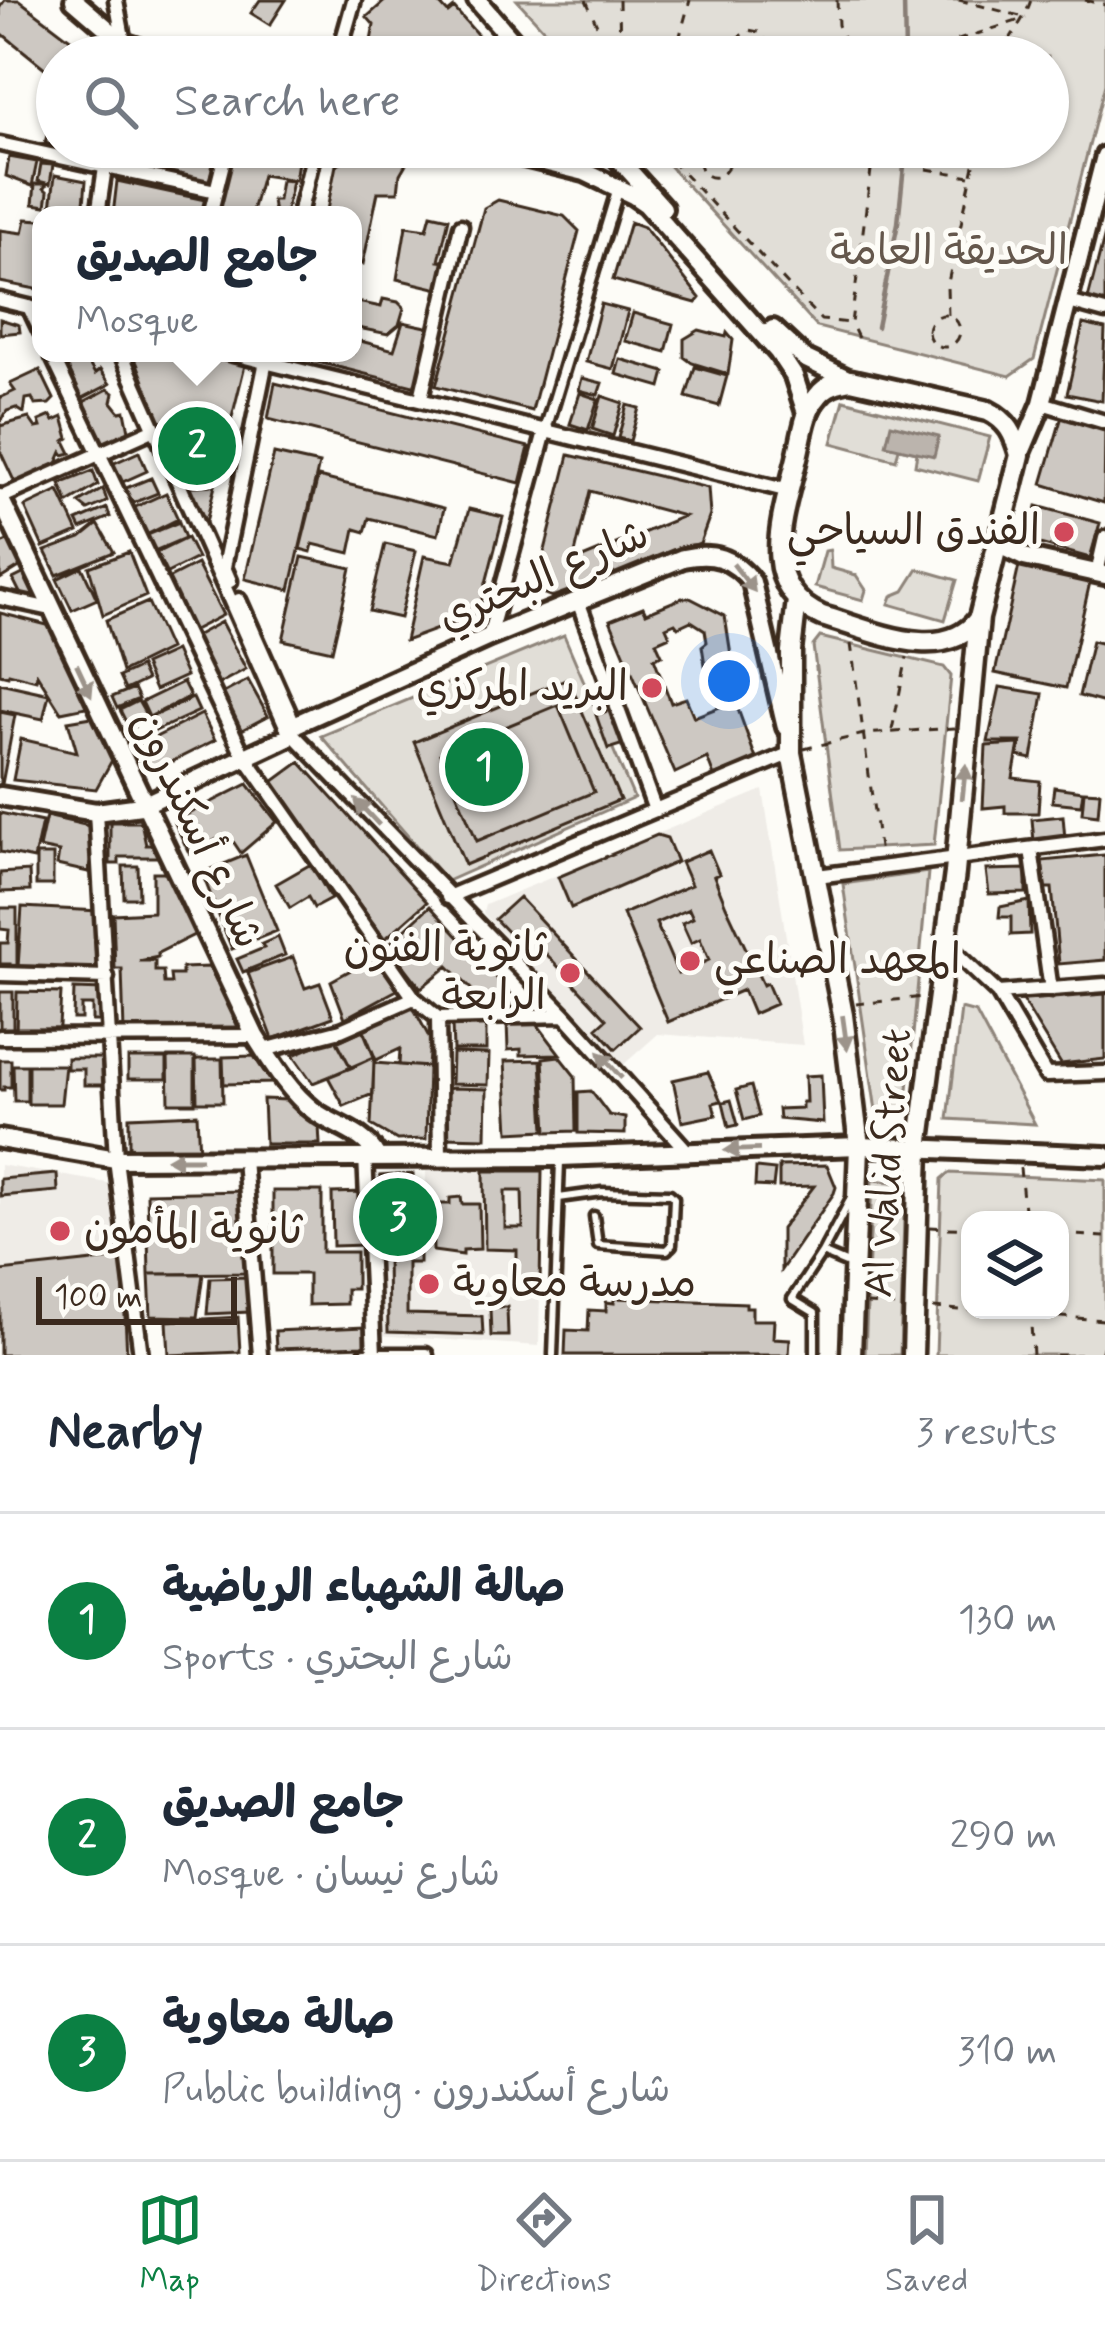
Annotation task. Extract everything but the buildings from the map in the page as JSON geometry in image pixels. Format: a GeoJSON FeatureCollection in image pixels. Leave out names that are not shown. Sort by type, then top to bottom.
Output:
{"type":"FeatureCollection","features":[{"type":"Feature","properties":{"kind":"main road"},"geometry":{"type":"LineString","coordinates":[[74,0],[109,36]]}},
{"type":"Feature","properties":{"kind":"main road"},"geometry":{"type":"LineString","coordinates":[[477,0],[509,36]]}},
{"type":"Feature","properties":{"kind":"main road"},"geometry":{"type":"LineString","coordinates":[[851,380],[822,391],[807,416],[777,538],[787,587],[808,610],[911,640],[947,642],[971,629],[979,618],[1020,455],[1042,403],[1100,196],[1105,156]]}},
{"type":"Feature","properties":{"kind":"main road"},"geometry":{"type":"LineString","coordinates":[[568,168],[619,186],[646,204],[778,352],[794,376],[807,416]]}},
{"type":"Feature","properties":{"kind":"main road"},"geometry":{"type":"LineString","coordinates":[[627,168],[792,349],[816,367],[851,380],[988,411],[1010,428],[1020,455]]}},
{"type":"Feature","properties":{"kind":"main road","name":"شارع أسكندرون"},"geometry":{"type":"LineString","coordinates":[[0,498],[259,1043],[284,1080],[315,1112],[364,1140],[370,1155]]}},
{"type":"Feature","properties":{"kind":"main road"},"geometry":{"type":"LineString","coordinates":[[999,545],[1024,557],[1101,574]]}},
{"type":"Feature","properties":{"kind":"main road","name":"شارع البحتري"},"geometry":{"type":"LineString","coordinates":[[0,796],[96,812],[144,805],[289,737],[293,728],[490,637],[683,558],[706,553],[741,568],[752,582],[791,753]]}},
{"type":"Feature","properties":{"kind":"main road"},"geometry":{"type":"LineString","coordinates":[[796,600],[791,753],[842,1006],[859,1146],[850,1355]]}},
{"type":"Feature","properties":{"kind":"main road","name":"Al Walid Street"},"geometry":{"type":"LineString","coordinates":[[913,1355],[919,1148],[956,859],[979,618]]}},
{"type":"Feature","properties":{"kind":"main road"},"geometry":{"type":"LineString","coordinates":[[315,1112],[325,1135],[315,1156]]}},
{"type":"Feature","properties":{"kind":"main road"},"geometry":{"type":"LineString","coordinates":[[0,1139],[116,1159],[560,1157],[859,1146],[1105,1156]]}},
{"type":"Feature","properties":{"kind":"street"},"geometry":{"type":"LineString","coordinates":[[116,0],[121,36]]}},
{"type":"Feature","properties":{"kind":"street"},"geometry":{"type":"LineString","coordinates":[[344,36],[354,0]]}},
{"type":"Feature","properties":{"kind":"street"},"geometry":{"type":"LineString","coordinates":[[0,144],[36,152]]}},
{"type":"Feature","properties":{"kind":"street"},"geometry":{"type":"LineString","coordinates":[[99,206],[105,168],[216,191]]}},
{"type":"Feature","properties":{"kind":"street"},"geometry":{"type":"LineString","coordinates":[[212,206],[222,168]]}},
{"type":"Feature","properties":{"kind":"street"},"geometry":{"type":"LineString","coordinates":[[301,206],[310,168]]}},
{"type":"Feature","properties":{"kind":"street"},"geometry":{"type":"LineString","coordinates":[[490,637],[546,428],[619,186]]}},
{"type":"Feature","properties":{"kind":"street"},"geometry":{"type":"LineString","coordinates":[[421,398],[461,226]]}},
{"type":"Feature","properties":{"kind":"street"},"geometry":{"type":"LineString","coordinates":[[0,300],[32,307]]}},
{"type":"Feature","properties":{"kind":"street"},"geometry":{"type":"LineString","coordinates":[[1069,302],[1105,312]]}},
{"type":"Feature","properties":{"kind":"street"},"geometry":{"type":"LineString","coordinates":[[55,362],[246,758],[414,998],[438,1018],[565,1015]]}},
{"type":"Feature","properties":{"kind":"street"},"geometry":{"type":"LineString","coordinates":[[126,362],[293,728],[688,1152]]}},
{"type":"Feature","properties":{"kind":"street"},"geometry":{"type":"LineString","coordinates":[[265,362],[224,567],[293,728]]}},
{"type":"Feature","properties":{"kind":"street"},"geometry":{"type":"LineString","coordinates":[[285,362],[789,491]]}},
{"type":"Feature","properties":{"kind":"street"},"geometry":{"type":"LineString","coordinates":[[1042,403],[1105,422]]}},
{"type":"Feature","properties":{"kind":"street"},"geometry":{"type":"LineString","coordinates":[[0,498],[155,430]]}},
{"type":"Feature","properties":{"kind":"street"},"geometry":{"type":"LineString","coordinates":[[1101,574],[1105,538]]}},
{"type":"Feature","properties":{"kind":"street"},"geometry":{"type":"LineString","coordinates":[[0,598],[50,609]]}},
{"type":"Feature","properties":{"kind":"street"},"geometry":{"type":"LineString","coordinates":[[578,601],[655,810]]}},
{"type":"Feature","properties":{"kind":"street"},"geometry":{"type":"LineString","coordinates":[[448,897],[791,753]]}},
{"type":"Feature","properties":{"kind":"street"},"geometry":{"type":"LineString","coordinates":[[96,812],[116,1159],[141,1355]]}},
{"type":"Feature","properties":{"kind":"street"},"geometry":{"type":"LineString","coordinates":[[817,876],[1105,839]]}},
{"type":"Feature","properties":{"kind":"street"},"geometry":{"type":"LineString","coordinates":[[1030,849],[1051,990]]}},
{"type":"Feature","properties":{"kind":"street"},"geometry":{"type":"LineString","coordinates":[[945,943],[998,993],[1046,1075],[1105,1073]]}},
{"type":"Feature","properties":{"kind":"street"},"geometry":{"type":"LineString","coordinates":[[0,974],[106,977]]}},
{"type":"Feature","properties":{"kind":"street"},"geometry":{"type":"LineString","coordinates":[[998,993],[1105,985]]}},
{"type":"Feature","properties":{"kind":"street"},"geometry":{"type":"LineString","coordinates":[[0,1037],[259,1043],[341,1030],[414,998]]}},
{"type":"Feature","properties":{"kind":"street"},"geometry":{"type":"LineString","coordinates":[[438,1018],[440,1156]]}},
{"type":"Feature","properties":{"kind":"street"},"geometry":{"type":"LineString","coordinates":[[370,1155],[374,1354]]}},
{"type":"Feature","properties":{"kind":"street"},"geometry":{"type":"LineString","coordinates":[[244,1159],[260,1355]]}},
{"type":"Feature","properties":{"kind":"street"},"geometry":{"type":"LineString","coordinates":[[364,1355],[426,1355]]}},
{"type":"Feature","properties":{"kind":"lane"},"geometry":{"type":"LineString","coordinates":[[553,1355],[560,1157]]}},
{"type":"Feature","properties":{"kind":"lane"},"geometry":{"type":"LineString","coordinates":[[815,1355],[815,1313],[792,1299],[858,1186]]}},
{"type":"Feature","properties":{"kind":"lane"},"geometry":{"type":"LineString","coordinates":[[559,1198],[602,1192],[670,1194],[674,1198],[670,1248],[598,1245],[594,1216]]}},
{"type":"Feature","properties":{"kind":"lane"},"geometry":{"type":"LineString","coordinates":[[821,1252],[854,1267]]}},
{"type":"Feature","properties":{"kind":"path"},"geometry":{"type":"LineString","coordinates":[[586,0],[601,36]]}},
{"type":"Feature","properties":{"kind":"path"},"geometry":{"type":"LineString","coordinates":[[619,0],[620,36]]}},
{"type":"Feature","properties":{"kind":"path"},"geometry":{"type":"LineString","coordinates":[[680,36],[690,0]]}},
{"type":"Feature","properties":{"kind":"path"},"geometry":{"type":"LineString","coordinates":[[837,0],[843,36]]}},
{"type":"Feature","properties":{"kind":"path"},"geometry":{"type":"LineString","coordinates":[[958,0],[1026,18]]}},
{"type":"Feature","properties":{"kind":"path"},"geometry":{"type":"LineString","coordinates":[[1009,36],[1026,18],[1030,0]]}},
{"type":"Feature","properties":{"kind":"path"},"geometry":{"type":"LineString","coordinates":[[1085,0],[1105,5]]}},
{"type":"Feature","properties":{"kind":"path"},"geometry":{"type":"LineString","coordinates":[[970,36],[1026,18]]}},
{"type":"Feature","properties":{"kind":"path"},"geometry":{"type":"LineString","coordinates":[[678,168],[821,320],[851,323]]}},
{"type":"Feature","properties":{"kind":"path"},"geometry":{"type":"LineString","coordinates":[[701,168],[704,175],[719,178],[728,168]]}},
{"type":"Feature","properties":{"kind":"path"},"geometry":{"type":"LineString","coordinates":[[858,338],[851,323],[871,168]]}},
{"type":"Feature","properties":{"kind":"path"},"geometry":{"type":"LineString","coordinates":[[948,315],[933,319],[928,328],[930,339],[939,346],[950,346],[960,335],[959,324],[948,315],[947,287],[974,168]]}},
{"type":"Feature","properties":{"kind":"path"},"geometry":{"type":"LineString","coordinates":[[927,169],[972,176]]}},
{"type":"Feature","properties":{"kind":"path"},"geometry":{"type":"LineString","coordinates":[[852,625],[882,868]]}},
{"type":"Feature","properties":{"kind":"path"},"geometry":{"type":"LineString","coordinates":[[891,731],[911,640]]}},
{"type":"Feature","properties":{"kind":"path"},"geometry":{"type":"LineString","coordinates":[[791,753],[864,734],[969,728]]}},
{"type":"Feature","properties":{"kind":"path"},"geometry":{"type":"LineString","coordinates":[[842,1006],[938,996]]}},
{"type":"Feature","properties":{"kind":"path"},"geometry":{"type":"LineString","coordinates":[[1018,1152],[1023,1211]]}},
{"type":"Feature","properties":{"kind":"path"},"geometry":{"type":"LineString","coordinates":[[917,1227],[961,1228]]}},
{"type":"Feature","properties":{"kind":"path"},"geometry":{"type":"LineString","coordinates":[[1069,1235],[1105,1237]]}},
{"type":"Feature","properties":{"kind":"path"},"geometry":{"type":"LineString","coordinates":[[853,1303],[961,1309]]}},
{"type":"Feature","properties":{"kind":"path"},"geometry":{"type":"LineString","coordinates":[[1069,1317],[1105,1320]]}},
{"type":"Feature","properties":{"kind":"path"},"geometry":{"type":"LineString","coordinates":[[1030,1319],[1033,1355]]}},
{"type":"Feature","properties":{"kind":"path"},"geometry":{"type":"LineString","coordinates":[[1101,1355],[1105,1340]]}},
{"type":"Feature","properties":{"kind":"path"},"geometry":{"type":"LineString","coordinates":[[1055,1355],[1080,1355]]}},
{"type":"Feature","properties":{"kind":"shaded area"},"geometry":{"type":"Polygon","coordinates":[[[891,424],[939,436],[934,456],[886,445],[891,424]]]}},
{"type":"Feature","properties":{"kind":"shaded area","name":"المعهد الصناعي"},"geometry":{"type":"Polygon","coordinates":[[[763,790],[803,1045],[658,1034],[622,1066],[483,913],[485,905],[763,790]]]}},
{"type":"Feature","properties":{"kind":"shaded area","name":"ثانوية المأمون"},"geometry":{"type":"Polygon","coordinates":[[[0,1165],[114,1184],[122,1258],[0,1271],[0,1165]]]}},
{"type":"Feature","properties":{"kind":"shaded area"},"geometry":{"type":"Polygon","coordinates":[[[426,1171],[542,1171],[539,1346],[377,1335],[373,1251],[425,1250],[426,1171]]]}},
{"type":"Feature","properties":{"kind":"green space","name":"الحديقة العامة"},"geometry":{"type":"Polygon","coordinates":[[[517,0],[1105,0],[1105,84],[1034,359],[1010,376],[817,327],[671,168],[1069,168],[1069,36],[550,36],[517,0]]]}},
{"type":"Feature","properties":{"kind":"green space"},"geometry":{"type":"Polygon","coordinates":[[[844,400],[990,437],[978,481],[915,465],[917,452],[899,448],[896,460],[832,443],[844,400]]]}},
{"type":"Feature","properties":{"kind":"green space"},"geometry":{"type":"Polygon","coordinates":[[[830,550],[831,568],[856,575],[866,590],[863,600],[815,587],[825,551],[830,550]]]}},
{"type":"Feature","properties":{"kind":"green space"},"geometry":{"type":"Polygon","coordinates":[[[918,569],[957,580],[945,620],[889,604],[918,569]]]}},
{"type":"Feature","properties":{"kind":"green space"},"geometry":{"type":"Polygon","coordinates":[[[564,635],[634,798],[447,881],[321,736],[564,635]]]}},
{"type":"Feature","properties":{"kind":"green space"},"geometry":{"type":"Polygon","coordinates":[[[820,637],[944,667],[951,676],[934,845],[840,850],[813,646],[820,637]]]}},
{"type":"Feature","properties":{"kind":"green space"},"geometry":{"type":"Polygon","coordinates":[[[928,872],[906,1111],[876,1111],[843,884],[928,872]]]}},
{"type":"Feature","properties":{"kind":"green space"},"geometry":{"type":"Polygon","coordinates":[[[961,1009],[976,1013],[1035,1124],[948,1119],[961,1009]]]}},
{"type":"Feature","properties":{"kind":"green space"},"geometry":{"type":"Polygon","coordinates":[[[949,1173],[1105,1180],[1105,1355],[936,1355],[942,1179],[949,1173]]]}},
{"type":"Feature","properties":{"kind":"green space"},"geometry":{"type":"Polygon","coordinates":[[[872,1180],[905,1183],[900,1355],[865,1355],[872,1180]]]}},
{"type":"Feature","properties":{"kind":"waterway"},"geometry":{"type":"LineString","coordinates":[[904,0],[905,36]]}},
{"type":"Feature","properties":{"kind":"waterway"},"geometry":{"type":"LineString","coordinates":[[877,327],[904,168]]}},
{"type":"Feature","properties":{"kind":"place","name":"جامع الصديق"},"geometry":{"type":"Point","coordinates":[197,446]}},
{"type":"Feature","properties":{"kind":"place","name":"الفندق السياحي"},"geometry":{"type":"Point","coordinates":[1064,532]}},
{"type":"Feature","properties":{"kind":"place","name":"البريد المركزي"},"geometry":{"type":"Point","coordinates":[652,688]}},
{"type":"Feature","properties":{"kind":"place","name":"صالة الشهباء الرياضية"},"geometry":{"type":"Point","coordinates":[484,767]}},
{"type":"Feature","properties":{"kind":"place","name":"المعهد الصناعي"},"geometry":{"type":"Point","coordinates":[690,961]}},
{"type":"Feature","properties":{"kind":"place","name":"ثانوية الفنون الرابعة"},"geometry":{"type":"Point","coordinates":[570,973]}},
{"type":"Feature","properties":{"kind":"place","name":"صالة معاوية"},"geometry":{"type":"Point","coordinates":[398,1217]}},
{"type":"Feature","properties":{"kind":"place","name":"ثانوية المأمون"},"geometry":{"type":"Point","coordinates":[60,1231]}},
{"type":"Feature","properties":{"kind":"place","name":"مدرسة معاوية"},"geometry":{"type":"Point","coordinates":[429,1284]}}]}
